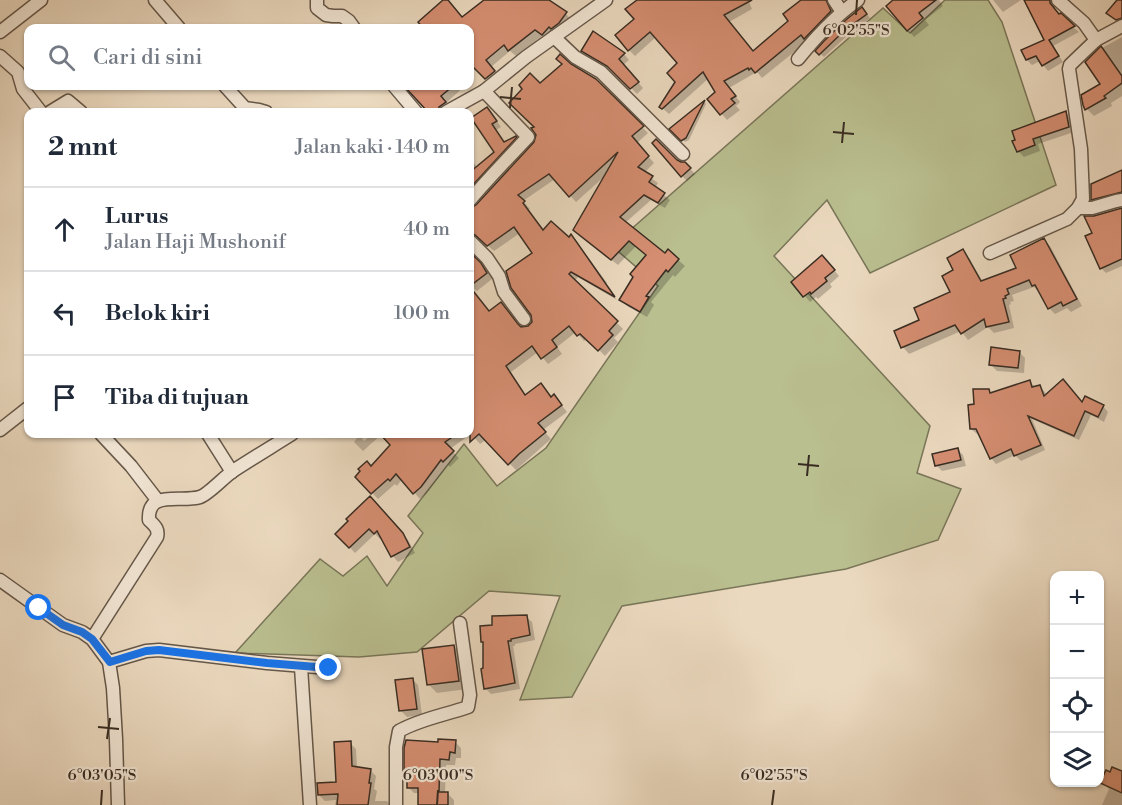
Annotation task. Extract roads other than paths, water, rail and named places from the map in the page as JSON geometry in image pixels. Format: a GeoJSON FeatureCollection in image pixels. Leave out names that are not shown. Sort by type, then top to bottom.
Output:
{"type":"FeatureCollection","features":[{"type":"Feature","properties":{"kind":"street"},"geometry":{"type":"LineString","coordinates":[[0,32],[41,0]]}},
{"type":"Feature","properties":{"kind":"street"},"geometry":{"type":"LineString","coordinates":[[155,0],[176,24]]}},
{"type":"Feature","properties":{"kind":"street"},"geometry":{"type":"LineString","coordinates":[[317,0],[317,8],[326,15],[342,16],[351,24]]}},
{"type":"Feature","properties":{"kind":"street"},"geometry":{"type":"LineString","coordinates":[[453,108],[483,91],[606,0]]}},
{"type":"Feature","properties":{"kind":"street"},"geometry":{"type":"LineString","coordinates":[[834,0],[842,12]]}},
{"type":"Feature","properties":{"kind":"street"},"geometry":{"type":"LineString","coordinates":[[798,60],[807,47],[842,12],[858,0]]}},
{"type":"Feature","properties":{"kind":"street"},"geometry":{"type":"LineString","coordinates":[[1058,0],[1084,24],[1096,40]]}},
{"type":"Feature","properties":{"kind":"street"},"geometry":{"type":"LineString","coordinates":[[990,253],[1067,219],[1078,208],[1083,199],[1082,149],[1069,69],[1070,65],[1096,40],[1122,26]]}},
{"type":"Feature","properties":{"kind":"street"},"geometry":{"type":"LineString","coordinates":[[554,37],[575,57],[601,72],[683,154]]}},
{"type":"Feature","properties":{"kind":"street"},"geometry":{"type":"LineString","coordinates":[[0,56],[18,72],[23,89],[38,108]]}},
{"type":"Feature","properties":{"kind":"street"},"geometry":{"type":"LineString","coordinates":[[229,90],[245,108]]}},
{"type":"Feature","properties":{"kind":"street"},"geometry":{"type":"LineString","coordinates":[[397,90],[413,108]]}},
{"type":"Feature","properties":{"kind":"street"},"geometry":{"type":"LineString","coordinates":[[474,195],[528,137],[483,91]]}},
{"type":"Feature","properties":{"kind":"street"},"geometry":{"type":"LineString","coordinates":[[57,108],[68,101],[76,108]]}},
{"type":"Feature","properties":{"kind":"street"},"geometry":{"type":"LineString","coordinates":[[1078,208],[1092,208],[1122,200]]}},
{"type":"Feature","properties":{"kind":"street"},"geometry":{"type":"LineString","coordinates":[[474,245],[488,258],[499,276],[504,292],[524,319]]}},
{"type":"Feature","properties":{"kind":"street"},"geometry":{"type":"LineString","coordinates":[[0,430],[24,411]]}},
{"type":"Feature","properties":{"kind":"street"},"geometry":{"type":"LineString","coordinates":[[105,438],[158,501]]}},
{"type":"Feature","properties":{"kind":"street"},"geometry":{"type":"LineString","coordinates":[[211,438],[232,472]]}},
{"type":"Feature","properties":{"kind":"street"},"geometry":{"type":"LineString","coordinates":[[92,639],[157,537],[157,527],[149,520],[151,506],[158,501],[201,497],[232,472],[286,438]]}},
{"type":"Feature","properties":{"kind":"street"},"geometry":{"type":"LineString","coordinates":[[0,580],[63,625],[82,632],[92,639],[110,662],[118,805]]}},
{"type":"Feature","properties":{"kind":"street"},"geometry":{"type":"LineString","coordinates":[[396,805],[396,747],[399,730],[468,707],[470,695],[460,623]]}},
{"type":"Feature","properties":{"kind":"street"},"geometry":{"type":"LineString","coordinates":[[110,662],[146,651],[159,650],[301,667],[329,668]]}},
{"type":"Feature","properties":{"kind":"street"},"geometry":{"type":"LineString","coordinates":[[301,667],[310,805]]}}]}
